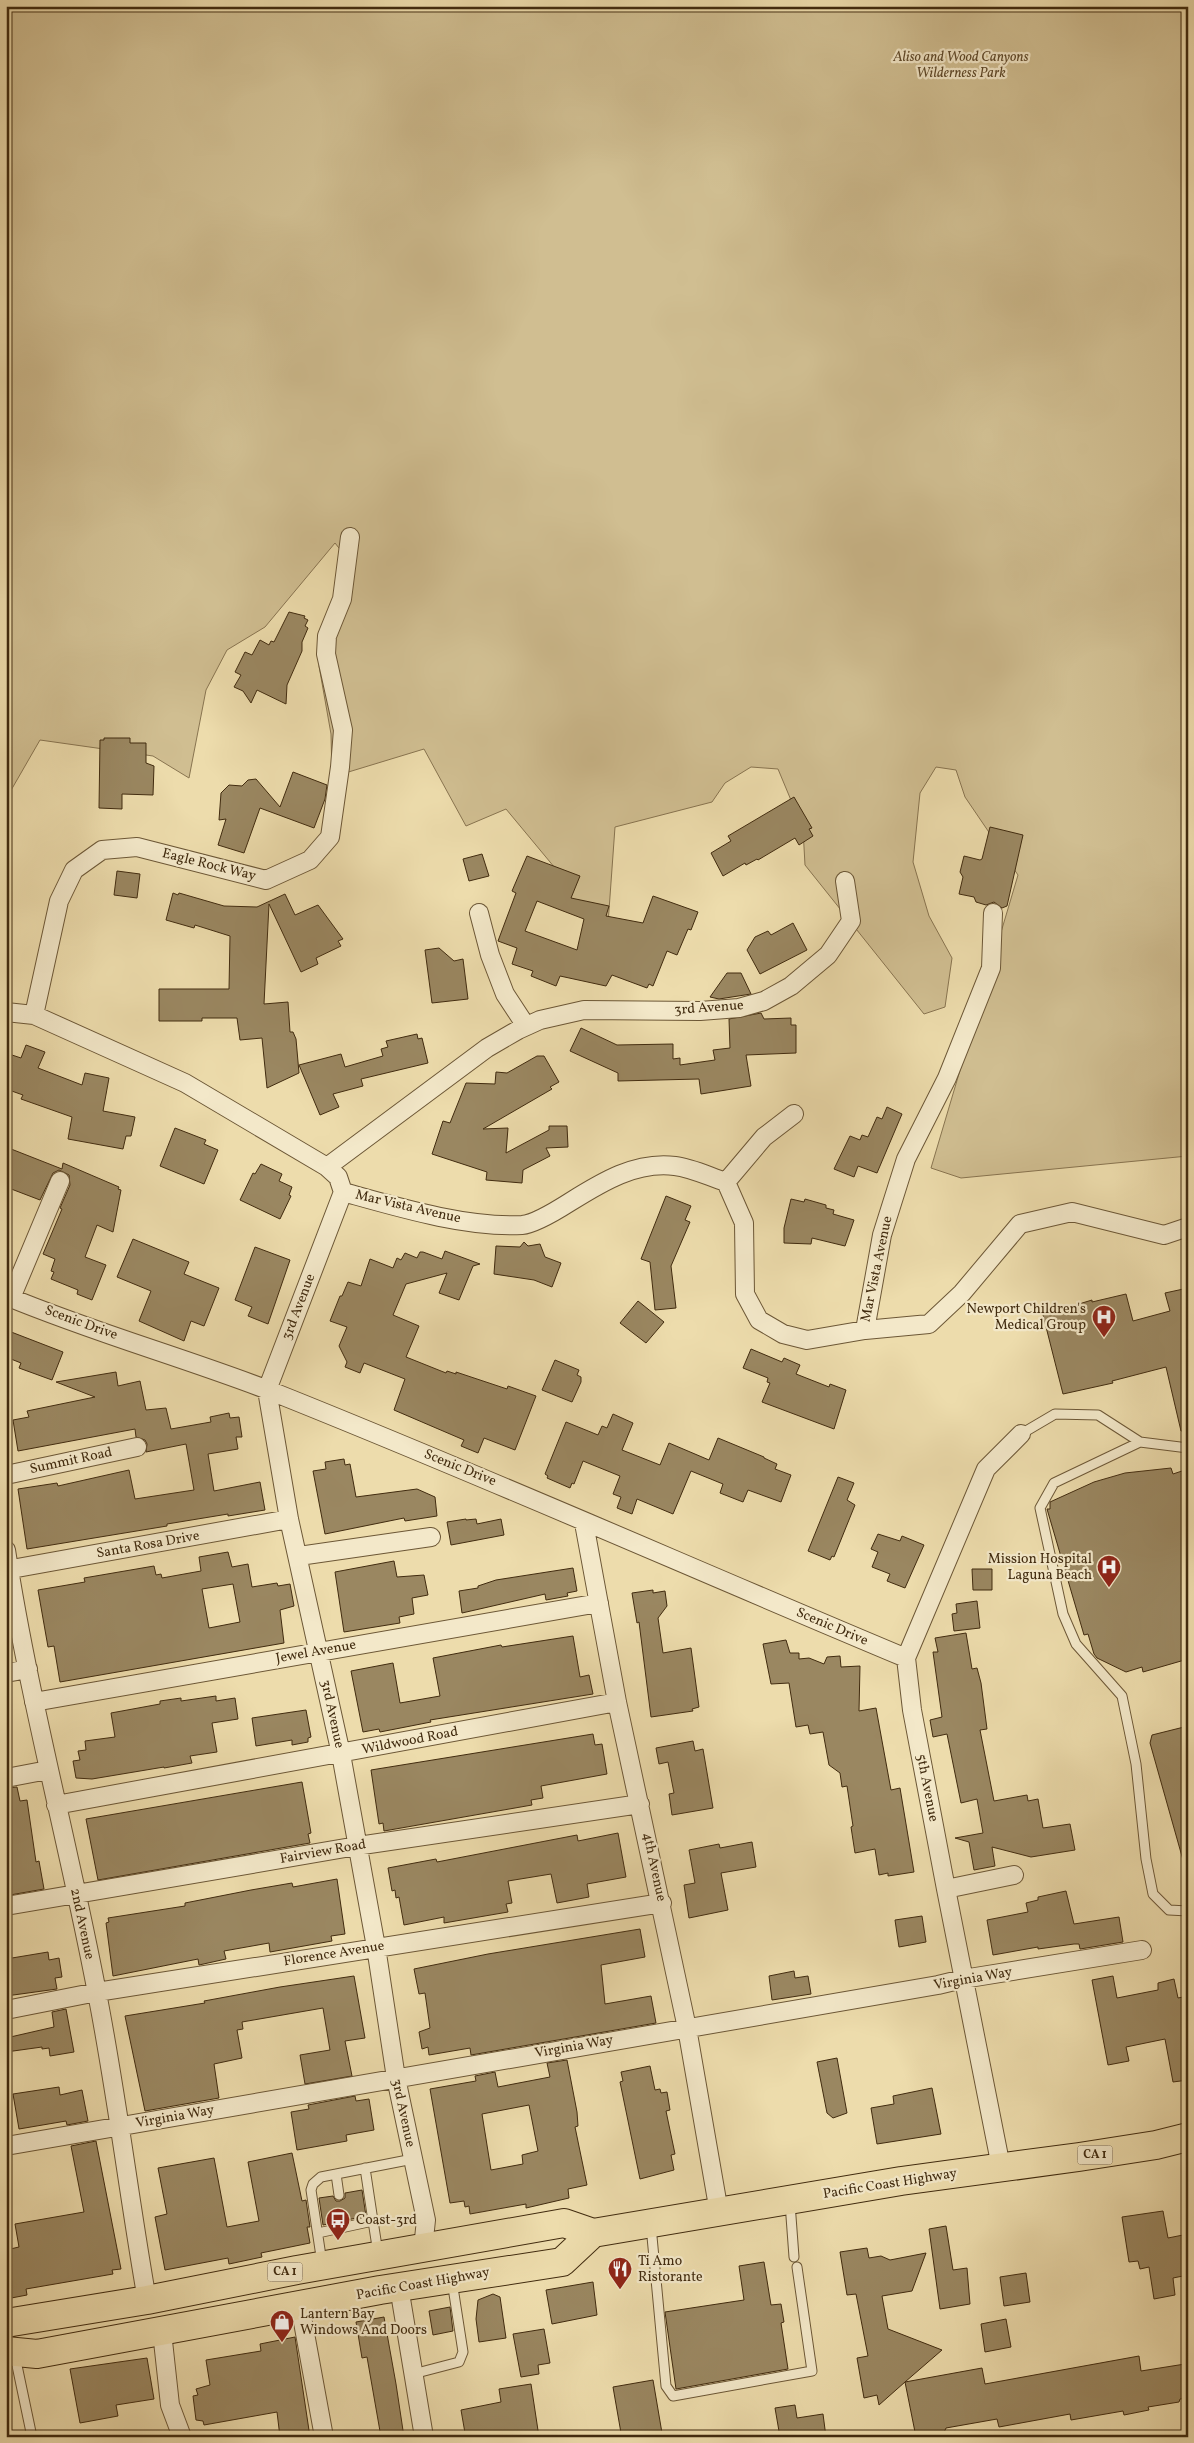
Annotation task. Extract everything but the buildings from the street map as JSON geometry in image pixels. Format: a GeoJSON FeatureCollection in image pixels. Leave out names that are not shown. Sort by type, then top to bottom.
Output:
{"type":"FeatureCollection","features":[{"type":"Feature","properties":{"kind":"highway","name":"Pacific Coast Highway"},"geometry":{"type":"LineString","coordinates":[[6,2324],[564,2223],[592,2233],[894,2182],[1079,2158],[1156,2145],[1188,2137]]}},
{"type":"Feature","properties":{"kind":"highway","name":"Pacific Coast Highway"},"geometry":{"type":"LineString","coordinates":[[10,2351],[37,2354],[399,2287],[562,2262],[592,2233]]}},
{"type":"Feature","properties":{"kind":"highway"},"geometry":{"type":"LineString","coordinates":[[291,2308],[283,2299],[291,2293],[390,2276],[403,2271],[435,2246],[452,2278]]}},
{"type":"Feature","properties":{"kind":"highway"},"geometry":{"type":"LineString","coordinates":[[10,2351],[36,2336],[125,2323],[137,2315],[147,2300],[171,2312],[198,2309],[219,2311],[235,2318]]}},
{"type":"Feature","properties":{"kind":"street","name":"Eagle Rock Way"},"geometry":{"type":"LineString","coordinates":[[34,1015],[60,900],[74,870],[102,850],[137,847],[266,880],[310,860],[330,837],[339,776],[343,730],[326,654],[327,636],[342,598],[350,537]]}},
{"type":"Feature","properties":{"kind":"street","name":"3rd Avenue"},"geometry":{"type":"LineString","coordinates":[[327,1168],[488,1048],[540,1020],[584,1010],[700,1010],[739,1008],[764,1002],[791,986],[828,955],[851,921],[845,880]]}},
{"type":"Feature","properties":{"kind":"street"},"geometry":{"type":"LineString","coordinates":[[479,912],[490,955],[505,994],[526,1026]]}},
{"type":"Feature","properties":{"kind":"street","name":"Mar Vista Avenue"},"geometry":{"type":"LineString","coordinates":[[6,1012],[34,1015],[186,1083],[327,1168],[338,1177],[343,1192],[424,1213],[474,1222],[524,1225],[559,1210],[591,1188],[628,1170],[646,1166],[676,1166],[726,1182],[744,1223],[745,1294],[760,1320],[783,1334],[807,1340],[865,1330],[882,1235],[906,1159],[947,1078],[991,968],[992,913]]}},
{"type":"Feature","properties":{"kind":"street"},"geometry":{"type":"LineString","coordinates":[[726,1182],[764,1137],[794,1114]]}},
{"type":"Feature","properties":{"kind":"street"},"geometry":{"type":"LineString","coordinates":[[8,1297],[60,1182]]}},
{"type":"Feature","properties":{"kind":"street","name":"3rd Avenue"},"geometry":{"type":"LineString","coordinates":[[343,1192],[267,1390],[289,1519],[299,1556],[341,1754],[376,1947],[396,2078],[427,2227],[435,2246]]}},
{"type":"Feature","properties":{"kind":"street"},"geometry":{"type":"LineString","coordinates":[[865,1330],[929,1324],[962,1293],[1020,1224],[1072,1212],[1164,1235],[1188,1227]]}},
{"type":"Feature","properties":{"kind":"street","name":"Scenic Drive"},"geometry":{"type":"LineString","coordinates":[[8,1297],[267,1390],[507,1487],[584,1523],[906,1658]]}},
{"type":"Feature","properties":{"kind":"street","name":"5th Avenue"},"geometry":{"type":"LineString","coordinates":[[1001,2167],[912,1710],[906,1658],[986,1469],[1021,1434]]}},
{"type":"Feature","properties":{"kind":"street","name":"Summit Road"},"geometry":{"type":"LineString","coordinates":[[6,1476],[136,1447]]}},
{"type":"Feature","properties":{"kind":"street","name":"Santa Rosa Drive"},"geometry":{"type":"LineString","coordinates":[[8,1570],[289,1519]]}},
{"type":"Feature","properties":{"kind":"street","name":"4th Avenue"},"geometry":{"type":"LineString","coordinates":[[584,1523],[617,1702],[662,1903],[687,2028],[719,2212]]}},
{"type":"Feature","properties":{"kind":"street"},"geometry":{"type":"LineString","coordinates":[[299,1556],[431,1537]]}},
{"type":"Feature","properties":{"kind":"street","name":"2nd Avenue"},"geometry":{"type":"LineString","coordinates":[[6,1550],[8,1570],[34,1702],[97,1992],[121,2127],[147,2300]]}},
{"type":"Feature","properties":{"kind":"street","name":"Jewel Avenue"},"geometry":{"type":"LineString","coordinates":[[34,1702],[599,1603]]}},
{"type":"Feature","properties":{"kind":"street"},"geometry":{"type":"LineString","coordinates":[[6,1673],[28,1669]]}},
{"type":"Feature","properties":{"kind":"street","name":"Wildwood Road"},"geometry":{"type":"LineString","coordinates":[[56,1805],[617,1702]]}},
{"type":"Feature","properties":{"kind":"street"},"geometry":{"type":"LineString","coordinates":[[6,1778],[48,1770]]}},
{"type":"Feature","properties":{"kind":"street","name":"Fairview Road"},"geometry":{"type":"LineString","coordinates":[[6,1906],[357,1846],[640,1804]]}},
{"type":"Feature","properties":{"kind":"street"},"geometry":{"type":"LineString","coordinates":[[946,1889],[1014,1875]]}},
{"type":"Feature","properties":{"kind":"street","name":"Florence Avenue"},"geometry":{"type":"LineString","coordinates":[[6,2010],[97,1992],[662,1903]]}},
{"type":"Feature","properties":{"kind":"street","name":"Virginia Way"},"geometry":{"type":"LineString","coordinates":[[6,2146],[938,1985],[963,1979],[1142,1950]]}},
{"type":"Feature","properties":{"kind":"street"},"geometry":{"type":"LineString","coordinates":[[399,2287],[424,2437]]}},
{"type":"Feature","properties":{"kind":"street"},"geometry":{"type":"LineString","coordinates":[[291,2308],[324,2437]]}},
{"type":"Feature","properties":{"kind":"street"},"geometry":{"type":"LineString","coordinates":[[162,2332],[170,2405],[182,2437]]}},
{"type":"Feature","properties":{"kind":"lane"},"geometry":{"type":"LineString","coordinates":[[1021,1434],[1055,1414],[1098,1415],[1140,1442],[1188,1448]]}},
{"type":"Feature","properties":{"kind":"lane"},"geometry":{"type":"LineString","coordinates":[[1140,1442],[1054,1482],[1040,1508],[1063,1614],[1076,1644],[1122,1696],[1136,1764],[1146,1859],[1153,1894],[1169,1910],[1188,1911]]}},
{"type":"Feature","properties":{"kind":"lane"},"geometry":{"type":"LineString","coordinates":[[323,2266],[311,2190],[317,2179],[413,2159]]}},
{"type":"Feature","properties":{"kind":"lane"},"geometry":{"type":"LineString","coordinates":[[365,2168],[378,2256]]}},
{"type":"Feature","properties":{"kind":"lane"},"geometry":{"type":"LineString","coordinates":[[336,2174],[339,2194]]}},
{"type":"Feature","properties":{"kind":"lane"},"geometry":{"type":"LineString","coordinates":[[790,2200],[794,2257]]}},
{"type":"Feature","properties":{"kind":"lane"},"geometry":{"type":"LineString","coordinates":[[318,2233],[344,2224],[373,2221]]}},
{"type":"Feature","properties":{"kind":"lane"},"geometry":{"type":"LineString","coordinates":[[651,2223],[666,2386],[673,2396],[812,2371],[797,2266]]}},
{"type":"Feature","properties":{"kind":"lane"},"geometry":{"type":"LineString","coordinates":[[413,2374],[459,2362],[463,2352],[452,2278]]}},
{"type":"Feature","properties":{"kind":"lane"},"geometry":{"type":"LineString","coordinates":[[10,2351],[32,2437]]}},
{"type":"Feature","properties":{"kind":"green space","name":"Aliso and Wood Canyons Wilderness Park"},"geometry":{"type":"Polygon","coordinates":[[[6,6],[1188,6],[1188,1156],[961,1178],[931,1168],[1018,875],[965,797],[956,770],[936,767],[920,793],[913,862],[929,916],[952,958],[945,1007],[924,1014],[805,865],[803,829],[778,769],[751,767],[725,783],[712,802],[615,827],[608,924],[568,911],[555,868],[506,809],[466,826],[424,749],[332,777],[331,734],[319,666],[337,622],[350,562],[335,543],[265,627],[227,650],[206,690],[189,778],[153,756],[40,740],[6,799],[6,6]]]}},
{"type":"Feature","properties":{"kind":"place","name":"Newport Children's Medical Group"},"geometry":{"type":"Point","coordinates":[1104,1338]}},
{"type":"Feature","properties":{"kind":"place","name":"Mission Hospital Laguna Beach"},"geometry":{"type":"Point","coordinates":[1109,1588]}},
{"type":"Feature","properties":{"kind":"place","name":"Coast-3rd"},"geometry":{"type":"Point","coordinates":[338,2241]}},
{"type":"Feature","properties":{"kind":"place","name":"Ti Amo Ristorante"},"geometry":{"type":"Point","coordinates":[620,2290]}},
{"type":"Feature","properties":{"kind":"place","name":"Lantern Bay Windows And Doors"},"geometry":{"type":"Point","coordinates":[282,2343]}}]}
